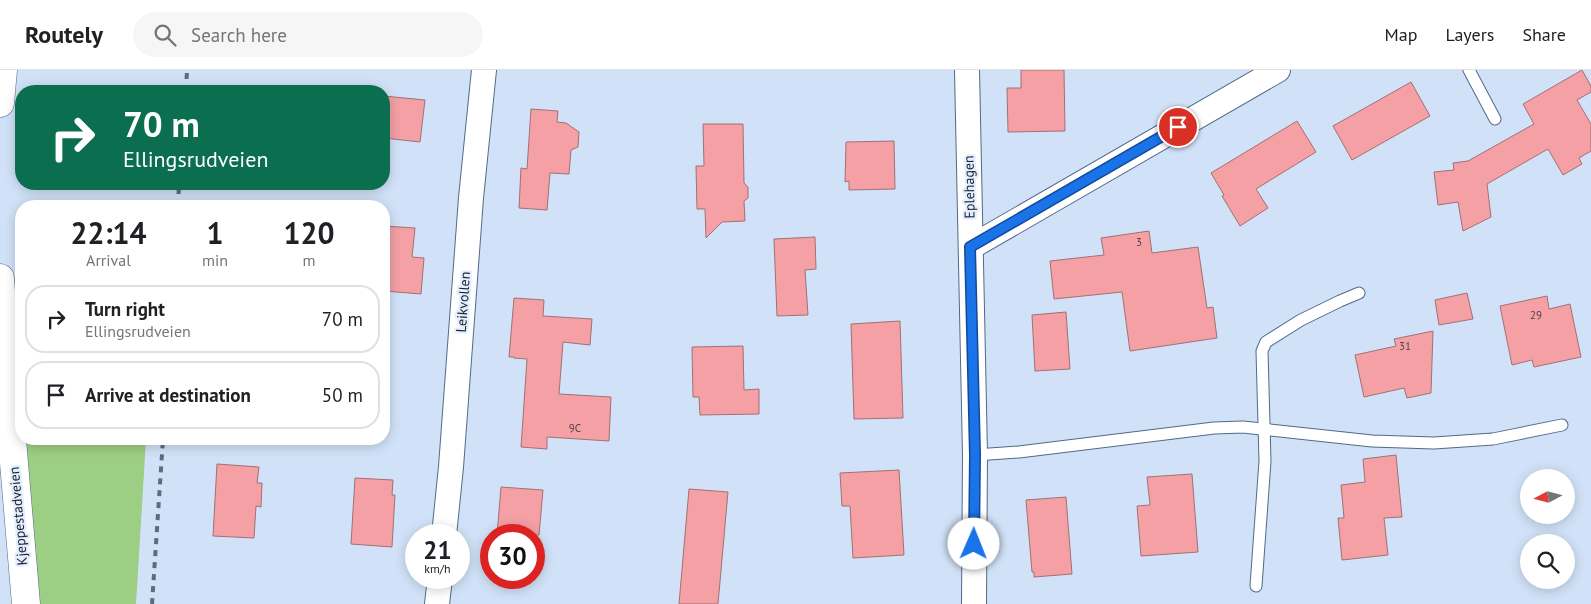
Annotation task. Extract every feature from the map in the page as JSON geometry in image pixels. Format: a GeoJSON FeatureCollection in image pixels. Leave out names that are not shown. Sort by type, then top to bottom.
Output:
{"type":"FeatureCollection","features":[{"type":"Feature","properties":{"kind":"main road"},"geometry":{"type":"LineString","coordinates":[[0,103],[3,70]]}},
{"type":"Feature","properties":{"kind":"main road","name":"Kjeppestadveien"},"geometry":{"type":"LineString","coordinates":[[0,278],[9,410],[26,604]]}},
{"type":"Feature","properties":{"kind":"street","name":"Leikvollen"},"geometry":{"type":"LineString","coordinates":[[445,524],[471,198],[484,70]]}},
{"type":"Feature","properties":{"kind":"street","name":"Eplehagen"},"geometry":{"type":"LineString","coordinates":[[967,70],[975,455],[974,604]]}},
{"type":"Feature","properties":{"kind":"street"},"geometry":{"type":"LineString","coordinates":[[970,247],[1278,70]]}},
{"type":"Feature","properties":{"kind":"street"},"geometry":{"type":"LineString","coordinates":[[437,604],[439,589]]}},
{"type":"Feature","properties":{"kind":"lane"},"geometry":{"type":"LineString","coordinates":[[1469,70],[1495,119]]}},
{"type":"Feature","properties":{"kind":"lane"},"geometry":{"type":"LineString","coordinates":[[1256,586],[1266,461],[1261,357],[1266,342],[1301,320],[1359,293]]}},
{"type":"Feature","properties":{"kind":"lane"},"geometry":{"type":"LineString","coordinates":[[975,455],[1020,452],[1214,428],[1242,427],[1372,441],[1434,443],[1493,439],[1562,425]]}},
{"type":"Feature","properties":{"kind":"green space"},"geometry":{"type":"Polygon","coordinates":[[[0,276],[15,277],[15,445],[146,445],[136,604],[26,604],[0,276]]]}},
{"type":"Feature","properties":{"kind":"building"},"geometry":{"type":"Polygon","coordinates":[[[1021,70],[1064,70],[1065,131],[1008,132],[1007,88],[1021,88],[1021,70]]]}},
{"type":"Feature","properties":{"kind":"building"},"geometry":{"type":"Polygon","coordinates":[[[1582,70],[1591,86],[1591,92],[1577,100],[1591,124],[1591,151],[1579,158],[1582,164],[1563,175],[1548,149],[1487,184],[1491,217],[1463,231],[1458,202],[1438,205],[1434,172],[1454,170],[1453,163],[1468,161],[1534,124],[1523,104],[1582,70]]]}},
{"type":"Feature","properties":{"kind":"building"},"geometry":{"type":"Polygon","coordinates":[[[1411,82],[1430,116],[1352,160],[1333,126],[1411,82]]]}},
{"type":"Feature","properties":{"kind":"building"},"geometry":{"type":"Polygon","coordinates":[[[390,97],[425,100],[420,142],[390,139],[390,97]]]}},
{"type":"Feature","properties":{"kind":"building"},"geometry":{"type":"Polygon","coordinates":[[[531,109],[558,111],[557,122],[566,123],[579,132],[578,147],[571,150],[569,174],[550,173],[547,210],[519,208],[521,168],[527,169],[531,109]]]}},
{"type":"Feature","properties":{"kind":"building"},"geometry":{"type":"Polygon","coordinates":[[[1297,121],[1316,152],[1256,189],[1268,208],[1240,226],[1211,173],[1297,121]]]}},
{"type":"Feature","properties":{"kind":"building"},"geometry":{"type":"Polygon","coordinates":[[[703,124],[743,124],[744,183],[748,187],[748,198],[744,201],[745,221],[722,222],[706,238],[705,209],[697,209],[696,166],[704,166],[703,124]]]}},
{"type":"Feature","properties":{"kind":"building"},"geometry":{"type":"Polygon","coordinates":[[[894,141],[895,189],[849,190],[849,181],[845,182],[846,142],[894,141]]]}},
{"type":"Feature","properties":{"kind":"building"},"geometry":{"type":"Polygon","coordinates":[[[390,226],[415,228],[412,257],[424,258],[421,294],[390,291],[390,226]]]}},
{"type":"Feature","properties":{"kind":"building"},"geometry":{"type":"Polygon","coordinates":[[[1149,231],[1152,253],[1198,247],[1207,308],[1213,307],[1217,338],[1130,351],[1122,292],[1054,299],[1050,261],[1104,255],[1101,238],[1149,231]]]}},
{"type":"Feature","properties":{"kind":"building"},"geometry":{"type":"Polygon","coordinates":[[[815,237],[816,269],[805,270],[808,315],[777,316],[774,239],[815,237]]]}},
{"type":"Feature","properties":{"kind":"building"},"geometry":{"type":"Polygon","coordinates":[[[1467,293],[1473,319],[1439,325],[1435,300],[1467,293]]]}},
{"type":"Feature","properties":{"kind":"building"},"geometry":{"type":"Polygon","coordinates":[[[1547,296],[1549,309],[1570,304],[1581,357],[1534,367],[1532,360],[1512,365],[1500,306],[1547,296]]]}},
{"type":"Feature","properties":{"kind":"building"},"geometry":{"type":"Polygon","coordinates":[[[514,298],[544,300],[543,316],[592,319],[590,345],[563,342],[559,394],[611,397],[609,441],[547,437],[547,449],[521,447],[527,359],[509,357],[514,298]]]}},
{"type":"Feature","properties":{"kind":"building"},"geometry":{"type":"Polygon","coordinates":[[[1066,312],[1070,369],[1035,371],[1032,315],[1066,312]]]}},
{"type":"Feature","properties":{"kind":"building"},"geometry":{"type":"Polygon","coordinates":[[[900,321],[903,418],[854,419],[851,324],[900,321]]]}},
{"type":"Feature","properties":{"kind":"building"},"geometry":{"type":"Polygon","coordinates":[[[1433,331],[1431,393],[1407,398],[1404,388],[1364,397],[1355,355],[1396,346],[1394,339],[1433,331]]]}},
{"type":"Feature","properties":{"kind":"building"},"geometry":{"type":"Polygon","coordinates":[[[743,346],[744,390],[759,389],[759,414],[700,415],[699,397],[693,397],[692,347],[743,346]]]}},
{"type":"Feature","properties":{"kind":"building"},"geometry":{"type":"Polygon","coordinates":[[[1396,455],[1402,517],[1384,518],[1388,555],[1342,560],[1338,518],[1344,518],[1341,485],[1365,482],[1363,459],[1396,455]]]}},
{"type":"Feature","properties":{"kind":"building"},"geometry":{"type":"Polygon","coordinates":[[[217,464],[259,467],[257,483],[262,483],[261,507],[256,506],[254,538],[213,536],[217,464]]]}},
{"type":"Feature","properties":{"kind":"building"},"geometry":{"type":"Polygon","coordinates":[[[899,470],[904,555],[853,558],[850,506],[842,506],[840,473],[899,470]]]}},
{"type":"Feature","properties":{"kind":"building"},"geometry":{"type":"Polygon","coordinates":[[[1192,474],[1198,552],[1141,556],[1137,506],[1150,505],[1147,477],[1192,474]]]}},
{"type":"Feature","properties":{"kind":"building"},"geometry":{"type":"Polygon","coordinates":[[[355,478],[393,480],[392,495],[395,495],[392,547],[351,544],[355,478]]]}},
{"type":"Feature","properties":{"kind":"building"},"geometry":{"type":"Polygon","coordinates":[[[501,487],[543,490],[540,524],[498,524],[501,487]]]}},
{"type":"Feature","properties":{"kind":"building"},"geometry":{"type":"Polygon","coordinates":[[[689,489],[728,492],[718,604],[679,604],[689,489]]]}},
{"type":"Feature","properties":{"kind":"building"},"geometry":{"type":"Polygon","coordinates":[[[1066,497],[1072,574],[1034,577],[1026,500],[1066,497]]]}},
{"type":"Feature","properties":{"kind":"railway"},"geometry":{"type":"LineString","coordinates":[[186,85],[187,70]]}},
{"type":"Feature","properties":{"kind":"railway"},"geometry":{"type":"LineString","coordinates":[[178,200],[179,190]]}},
{"type":"Feature","properties":{"kind":"railway"},"geometry":{"type":"LineString","coordinates":[[152,604],[163,445]]}},
{"type":"Feature","properties":{"kind":"route"},"geometry":{"type":"LineString","coordinates":[[974,544],[975,455],[970,247],[1178,127]]}}]}
